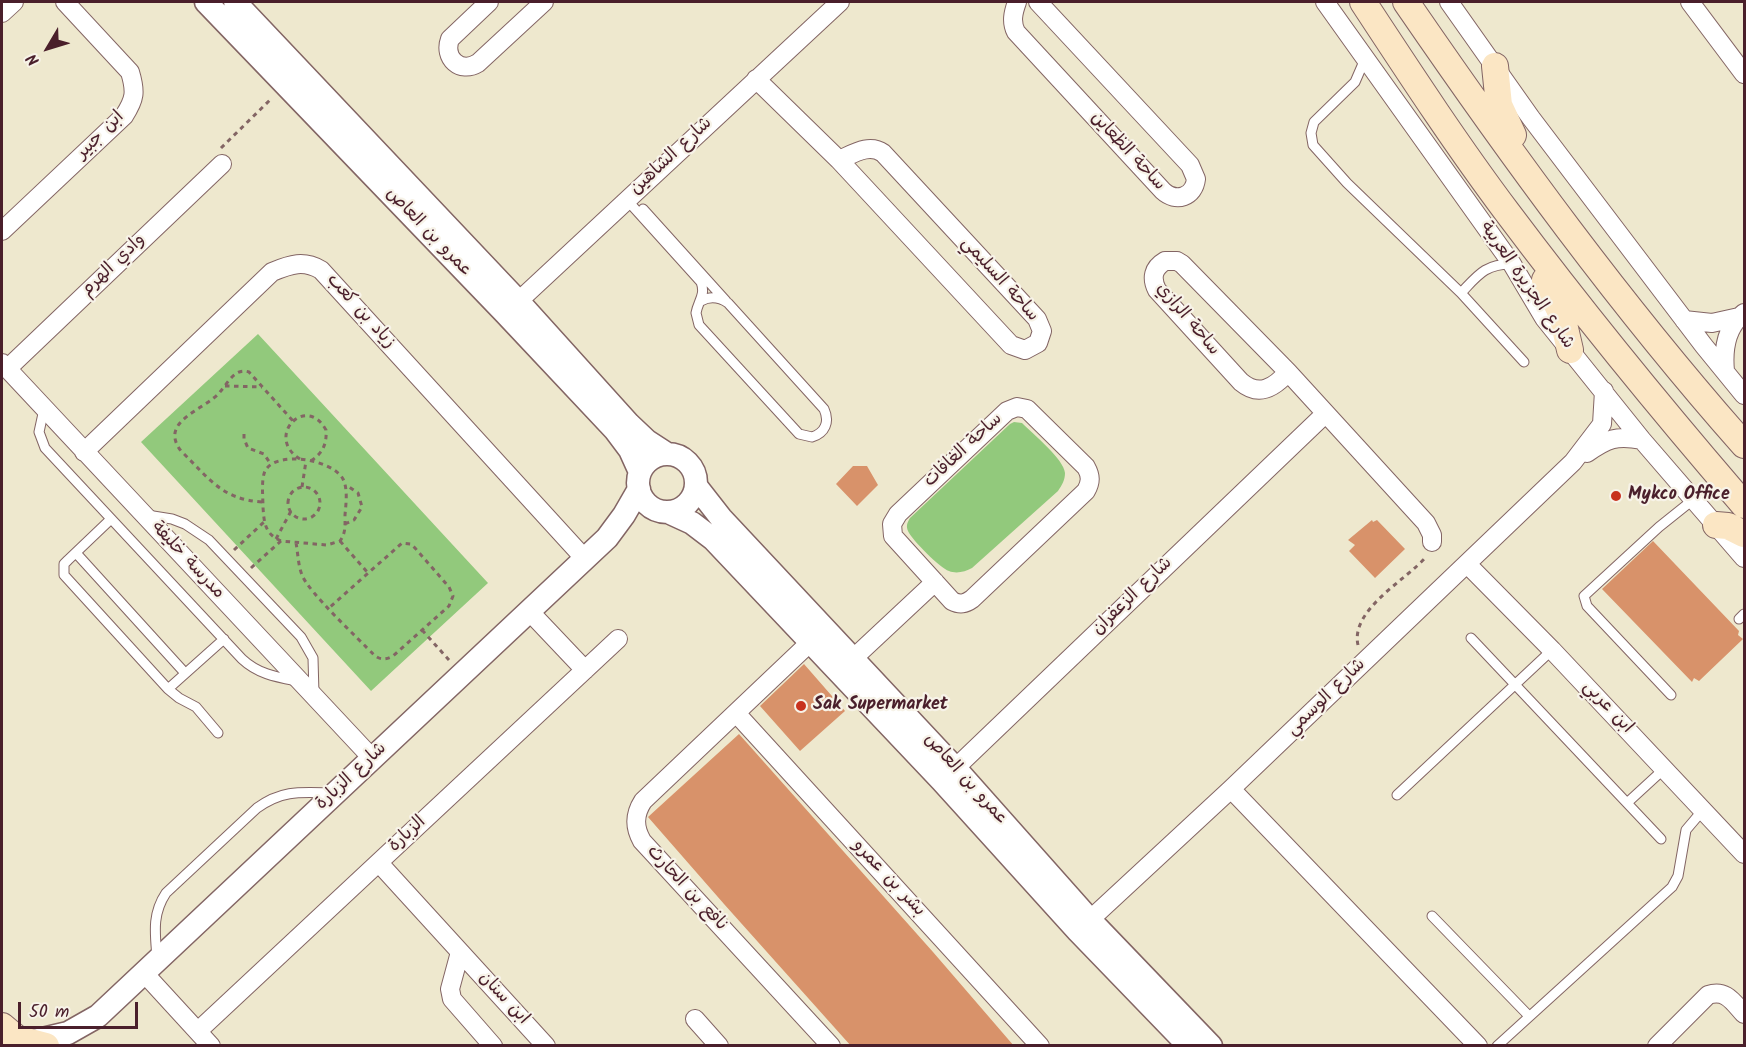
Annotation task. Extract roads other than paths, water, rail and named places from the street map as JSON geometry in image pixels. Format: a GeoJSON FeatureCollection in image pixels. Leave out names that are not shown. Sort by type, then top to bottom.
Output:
{"type":"FeatureCollection","features":[{"type":"Feature","properties":{"kind":"main road","name":"شارع الجزيرة العربية"},"geometry":{"type":"LineString","coordinates":[[1363,2],[1440,119],[1507,212],[1683,434],[1744,505]]}},
{"type":"Feature","properties":{"kind":"main road"},"geometry":{"type":"LineString","coordinates":[[1406,2],[1531,179],[1648,329],[1744,445]]}},
{"type":"Feature","properties":{"kind":"main road"},"geometry":{"type":"LineString","coordinates":[[1495,66],[1499,105],[1523,154],[1531,179]]}},
{"type":"Feature","properties":{"kind":"main road"},"geometry":{"type":"LineString","coordinates":[[1507,212],[1520,243],[1557,301],[1570,350]]}},
{"type":"Feature","properties":{"kind":"main road"},"geometry":{"type":"LineString","coordinates":[[1716,525],[1728,526],[1744,534]]}},
{"type":"Feature","properties":{"kind":"street"},"geometry":{"type":"LineString","coordinates":[[2,13],[14,2]]}},
{"type":"Feature","properties":{"kind":"street","name":"ابن جبير"},"geometry":{"type":"LineString","coordinates":[[2,231],[124,116],[133,103],[135,87],[130,72],[65,2]]}},
{"type":"Feature","properties":{"kind":"street","name":"عمرو بن العاص"},"geometry":{"type":"LineString","coordinates":[[206,2],[629,424],[647,441],[667,454]]}},
{"type":"Feature","properties":{"kind":"street","name":"عمرو بن العاص"},"geometry":{"type":"LineString","coordinates":[[235,2],[512,307],[623,440],[630,450],[639,481]]}},
{"type":"Feature","properties":{"kind":"street"},"geometry":{"type":"LineString","coordinates":[[489,2],[450,39],[448,47],[450,56],[460,66],[478,63],[544,2]]}},
{"type":"Feature","properties":{"kind":"street","name":"شارع الشاهين"},"geometry":{"type":"LineString","coordinates":[[512,307],[840,2]]}},
{"type":"Feature","properties":{"kind":"street","name":"ساحة الظعاين"},"geometry":{"type":"LineString","coordinates":[[1017,2],[1012,17],[1016,32],[1162,191],[1174,198],[1187,195],[1195,184],[1193,170],[1038,2]]}},
{"type":"Feature","properties":{"kind":"street","name":"شارع الجزيرة العربية"},"geometry":{"type":"LineString","coordinates":[[1324,2],[1512,264],[1541,312],[1641,440],[1744,558]]}},
{"type":"Feature","properties":{"kind":"street"},"geometry":{"type":"LineString","coordinates":[[1690,2],[1739,55],[1744,74]]}},
{"type":"Feature","properties":{"kind":"street"},"geometry":{"type":"LineString","coordinates":[[1453,5],[1531,118],[1684,320],[1744,395]]}},
{"type":"Feature","properties":{"kind":"street","name":"ساحة السليمي"},"geometry":{"type":"LineString","coordinates":[[756,79],[839,160],[1011,345],[1025,350],[1038,344],[1042,331],[1037,319],[883,153],[878,149],[866,149],[839,160]]}},
{"type":"Feature","properties":{"kind":"street","name":"وادي الهرم"},"geometry":{"type":"LineString","coordinates":[[4,366],[222,164]]}},
{"type":"Feature","properties":{"kind":"street","name":"ساحة الرازي"},"geometry":{"type":"LineString","coordinates":[[1288,372],[1278,383],[1267,390],[1256,390],[1246,386],[1157,290],[1153,280],[1156,268],[1165,261],[1177,261],[1182,264],[1288,372],[1426,523],[1432,535],[1432,542]]}},
{"type":"Feature","properties":{"kind":"street","name":"زياد بن كعب"},"geometry":{"type":"LineString","coordinates":[[84,452],[272,272],[298,262],[311,264],[321,270],[585,559]]}},
{"type":"Feature","properties":{"kind":"street"},"geometry":{"type":"LineString","coordinates":[[1684,320],[1712,323],[1742,315]]}},
{"type":"Feature","properties":{"kind":"street"},"geometry":{"type":"LineString","coordinates":[[1725,371],[1726,343],[1731,329],[1742,315]]}},
{"type":"Feature","properties":{"kind":"street","name":"مدرسة خليفة"},"geometry":{"type":"LineString","coordinates":[[4,366],[372,759]]}},
{"type":"Feature","properties":{"kind":"street","name":"شارع الوسمي"},"geometry":{"type":"LineString","coordinates":[[1084,925],[1231,789],[1573,462],[1602,424],[1604,392]]}},
{"type":"Feature","properties":{"kind":"street","name":"ساحة الغافات"},"geometry":{"type":"LineString","coordinates":[[1017,407],[1027,409],[1086,467],[1090,479],[1086,491],[968,603],[952,601],[935,582],[893,536],[891,530],[894,519],[1007,411],[1017,407]]}},
{"type":"Feature","properties":{"kind":"street","name":"شارع الزعفران"},"geometry":{"type":"LineString","coordinates":[[948,774],[1325,414]]}},
{"type":"Feature","properties":{"kind":"street","name":"شارع الوسمي"},"geometry":{"type":"LineString","coordinates":[[1573,462],[1610,439],[1620,437],[1641,440]]}},
{"type":"Feature","properties":{"kind":"street"},"geometry":{"type":"LineString","coordinates":[[667,454],[675,455],[688,464],[696,478],[696,486],[694,494],[684,507],[664,512],[646,503],[639,481],[651,459],[667,454]]}},
{"type":"Feature","properties":{"kind":"street","name":"شارع الزبارة"},"geometry":{"type":"LineString","coordinates":[[23,1040],[68,1033],[98,1016],[607,538],[624,515],[639,481]]}},
{"type":"Feature","properties":{"kind":"street","name":"عمرو بن العاص"},"geometry":{"type":"LineString","coordinates":[[696,486],[817,635]]}},
{"type":"Feature","properties":{"kind":"street","name":"عمرو بن العاص"},"geometry":{"type":"LineString","coordinates":[[664,512],[681,517],[703,530],[817,635],[948,774],[1084,925],[1198,1043]]}},
{"type":"Feature","properties":{"kind":"street","name":"شارع الزبارة"},"geometry":{"type":"LineString","coordinates":[[607,538],[664,512]]}},
{"type":"Feature","properties":{"kind":"street","name":"ابن عربي"},"geometry":{"type":"LineString","coordinates":[[1467,564],[1552,650],[1744,854]]}},
{"type":"Feature","properties":{"kind":"street"},"geometry":{"type":"LineString","coordinates":[[846,665],[935,582]]}},
{"type":"Feature","properties":{"kind":"street"},"geometry":{"type":"LineString","coordinates":[[530,612],[585,670]]}},
{"type":"Feature","properties":{"kind":"street","name":"نافع بن الحارث"},"geometry":{"type":"LineString","coordinates":[[817,635],[643,801],[636,814],[636,828],[642,841],[831,1046]]}},
{"type":"Feature","properties":{"kind":"street","name":"الزبارة"},"geometry":{"type":"LineString","coordinates":[[198,1031],[618,639]]}},
{"type":"Feature","properties":{"kind":"street","name":"بشر بن عمرو"},"geometry":{"type":"LineString","coordinates":[[736,713],[1040,1045]]}},
{"type":"Feature","properties":{"kind":"street"},"geometry":{"type":"LineString","coordinates":[[1231,789],[1478,1046]]}},
{"type":"Feature","properties":{"kind":"street","name":"ابن سنان"},"geometry":{"type":"LineString","coordinates":[[379,862],[546,1046]]}},
{"type":"Feature","properties":{"kind":"street","name":"ابن سنان"},"geometry":{"type":"LineString","coordinates":[[460,952],[450,989],[452,999],[493,1046]]}},
{"type":"Feature","properties":{"kind":"street"},"geometry":{"type":"LineString","coordinates":[[151,967],[198,1031],[212,1046]]}},
{"type":"Feature","properties":{"kind":"street"},"geometry":{"type":"LineString","coordinates":[[1657,1046],[1708,995],[1717,992],[1726,995],[1744,1014]]}},
{"type":"Feature","properties":{"kind":"street","name":"شارع الزبارة"},"geometry":{"type":"LineString","coordinates":[[81,1046],[98,1016]]}},
{"type":"Feature","properties":{"kind":"street"},"geometry":{"type":"LineString","coordinates":[[695,1019],[719,1046]]}},
{"type":"Feature","properties":{"kind":"lane"},"geometry":{"type":"LineString","coordinates":[[1365,59],[1355,82],[1314,122],[1311,133],[1313,145],[1347,183],[1461,293],[1524,362]]}},
{"type":"Feature","properties":{"kind":"lane"},"geometry":{"type":"LineString","coordinates":[[629,197],[824,409],[827,422],[820,434],[807,437],[796,431],[699,325],[696,313],[701,302],[703,288],[701,282],[629,197]]}},
{"type":"Feature","properties":{"kind":"lane"},"geometry":{"type":"LineString","coordinates":[[1461,293],[1483,270],[1497,265],[1512,264]]}},
{"type":"Feature","properties":{"kind":"lane"},"geometry":{"type":"LineString","coordinates":[[701,302],[712,297],[728,303]]}},
{"type":"Feature","properties":{"kind":"lane"},"geometry":{"type":"LineString","coordinates":[[44,409],[40,424],[41,441],[45,448],[242,659],[256,670],[300,682]]}},
{"type":"Feature","properties":{"kind":"lane"},"geometry":{"type":"LineString","coordinates":[[1671,694],[1587,606],[1584,596],[1659,527],[1694,499]]}},
{"type":"Feature","properties":{"kind":"lane"},"geometry":{"type":"LineString","coordinates":[[143,515],[158,516],[185,524],[209,540],[306,643],[314,667],[314,696]]}},
{"type":"Feature","properties":{"kind":"lane"},"geometry":{"type":"LineString","coordinates":[[111,519],[64,564],[66,580],[168,689],[196,707],[218,733]]}},
{"type":"Feature","properties":{"kind":"lane"},"geometry":{"type":"LineString","coordinates":[[76,553],[185,673]]}},
{"type":"Feature","properties":{"kind":"lane"},"geometry":{"type":"LineString","coordinates":[[1471,638],[1661,839]]}},
{"type":"Feature","properties":{"kind":"lane"},"geometry":{"type":"LineString","coordinates":[[168,689],[224,639]]}},
{"type":"Feature","properties":{"kind":"lane"},"geometry":{"type":"LineString","coordinates":[[1397,795],[1552,650]]}},
{"type":"Feature","properties":{"kind":"lane"},"geometry":{"type":"LineString","coordinates":[[1627,803],[1664,769]]}},
{"type":"Feature","properties":{"kind":"lane"},"geometry":{"type":"LineString","coordinates":[[151,967],[155,917],[166,893],[256,808],[268,799],[282,794],[296,792],[335,794]]}},
{"type":"Feature","properties":{"kind":"lane"},"geometry":{"type":"LineString","coordinates":[[1497,1046],[1676,882],[1686,830],[1703,810]]}},
{"type":"Feature","properties":{"kind":"lane"},"geometry":{"type":"LineString","coordinates":[[1432,916],[1529,1016]]}},
{"type":"Feature","properties":{"kind":"place","name":"Mykco Office"},"geometry":{"type":"Point","coordinates":[1616,496]}},
{"type":"Feature","properties":{"kind":"place","name":"Sak Supermarket"},"geometry":{"type":"Point","coordinates":[801,706]}}]}
